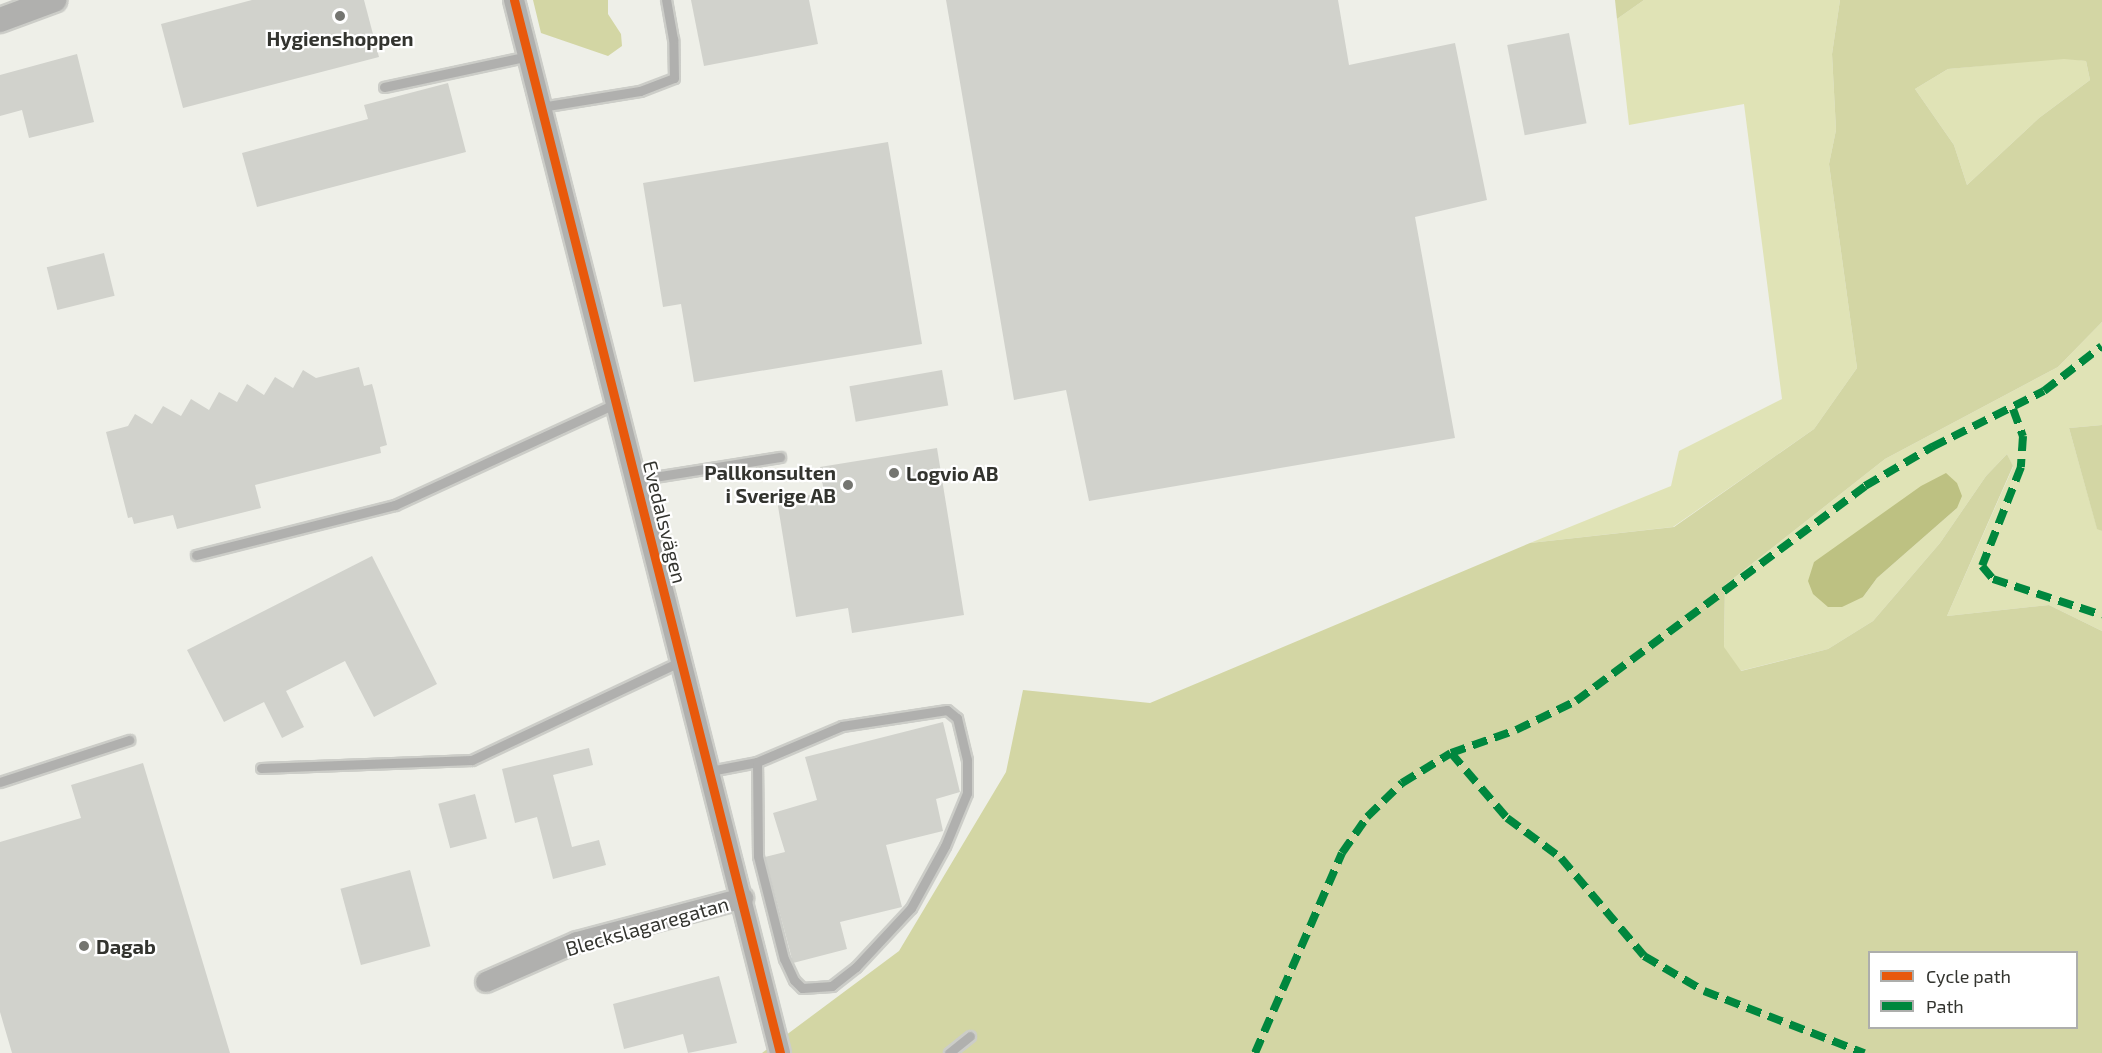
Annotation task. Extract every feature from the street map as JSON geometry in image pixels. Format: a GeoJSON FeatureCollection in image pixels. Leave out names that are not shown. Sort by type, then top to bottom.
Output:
{"type":"FeatureCollection","features":[{"type":"Feature","properties":{"kind":"street"},"geometry":{"type":"LineString","coordinates":[[0,20],[54,0]]}},
{"type":"Feature","properties":{"kind":"street","name":"Evedalsvägen"},"geometry":{"type":"LineString","coordinates":[[514,0],[780,1053]]}},
{"type":"Feature","properties":{"kind":"street","name":"Bleckslagaregatan"},"geometry":{"type":"LineString","coordinates":[[486,982],[577,942],[742,898]]}},
{"type":"Feature","properties":{"kind":"lane"},"geometry":{"type":"LineString","coordinates":[[541,107],[640,92],[674,78],[673,39],[666,0]]}},
{"type":"Feature","properties":{"kind":"lane"},"geometry":{"type":"LineString","coordinates":[[384,87],[529,56]]}},
{"type":"Feature","properties":{"kind":"lane"},"geometry":{"type":"LineString","coordinates":[[196,555],[395,505],[616,403]]}},
{"type":"Feature","properties":{"kind":"lane"},"geometry":{"type":"LineString","coordinates":[[635,480],[780,457]]}},
{"type":"Feature","properties":{"kind":"lane"},"geometry":{"type":"LineString","coordinates":[[261,768],[472,760],[681,661]]}},
{"type":"Feature","properties":{"kind":"lane"},"geometry":{"type":"LineString","coordinates":[[710,771],[757,762],[842,726],[947,710],[960,727],[967,760],[967,793],[945,846],[912,908],[856,967],[832,986],[802,988],[794,980],[784,959],[758,855],[757,762]]}},
{"type":"Feature","properties":{"kind":"lane"},"geometry":{"type":"LineString","coordinates":[[0,782],[129,740]]}},
{"type":"Feature","properties":{"kind":"lane"},"geometry":{"type":"LineString","coordinates":[[949,1053],[970,1036]]}},
{"type":"Feature","properties":{"kind":"shaded area"},"geometry":{"type":"Polygon","coordinates":[[[533,0],[608,0],[608,14],[621,34],[622,46],[608,56],[541,33],[533,0]]]}},
{"type":"Feature","properties":{"kind":"shaded area"},"geometry":{"type":"Polygon","coordinates":[[[1615,0],[1644,0],[1617,19],[1615,0]]]}},
{"type":"Feature","properties":{"kind":"shaded area"},"geometry":{"type":"Polygon","coordinates":[[[1644,0],[1840,0],[1832,54],[1836,130],[1829,164],[1857,368],[1814,429],[1673,527],[1530,543],[1671,486],[1679,451],[1782,399],[1744,104],[1629,125],[1617,19],[1644,0]]]}},
{"type":"Feature","properties":{"kind":"shaded area"},"geometry":{"type":"Polygon","coordinates":[[[1840,0],[2102,0],[2102,322],[2058,367],[1885,459],[1725,585],[1724,647],[1741,671],[1828,649],[1873,621],[1940,543],[1986,476],[2007,454],[2013,466],[1947,616],[2049,605],[2102,631],[2102,1053],[762,1053],[899,951],[1006,772],[1023,690],[1150,703],[1530,543],[1674,527],[1814,429],[1857,368],[1829,164],[1836,130],[1832,54],[1840,0]],[[2064,59],[1948,69],[1915,89],[1954,145],[1967,185],[2039,118],[2090,80],[2086,61],[2064,59]]]}},
{"type":"Feature","properties":{"kind":"shaded area"},"geometry":{"type":"Polygon","coordinates":[[[2064,58],[2086,61],[2090,80],[2039,118],[1967,185],[1954,145],[1915,89],[1948,69],[2064,58]]]}},
{"type":"Feature","properties":{"kind":"shaded area"},"geometry":{"type":"Polygon","coordinates":[[[2102,322],[2102,425],[2069,428],[2097,528],[2102,531],[2102,631],[2049,605],[1947,616],[2013,467],[2007,454],[1986,476],[1940,543],[1873,621],[1828,649],[1740,671],[1724,648],[1725,585],[1885,459],[2058,367],[2102,322]],[[1957,508],[1814,562],[1863,597],[1877,578],[1957,508]]]}},
{"type":"Feature","properties":{"kind":"shaded area"},"geometry":{"type":"Polygon","coordinates":[[[2102,425],[2102,531],[2097,529],[2069,428],[2102,425]]]}},
{"type":"Feature","properties":{"kind":"shaded area"},"geometry":{"type":"Polygon","coordinates":[[[1946,473],[1957,483],[1962,496],[1957,508],[1877,578],[1863,597],[1842,607],[1828,607],[1813,594],[1808,581],[1814,562],[1921,486],[1946,473]]]}},
{"type":"Feature","properties":{"kind":"building"},"geometry":{"type":"Polygon","coordinates":[[[252,0],[364,0],[379,57],[183,108],[161,24],[252,0]]]}},
{"type":"Feature","properties":{"kind":"building"},"geometry":{"type":"Polygon","coordinates":[[[691,0],[809,0],[818,44],[704,66],[691,0]]]}},
{"type":"Feature","properties":{"kind":"building"},"geometry":{"type":"Polygon","coordinates":[[[946,0],[1338,0],[1349,65],[1455,43],[1487,200],[1415,217],[1455,438],[1089,501],[1066,390],[1014,400],[946,0]]]}},
{"type":"Feature","properties":{"kind":"building"},"geometry":{"type":"Polygon","coordinates":[[[1569,33],[1587,123],[1525,135],[1507,45],[1569,33]]]}},
{"type":"Feature","properties":{"kind":"building"},"geometry":{"type":"Polygon","coordinates":[[[77,54],[94,122],[29,138],[22,110],[0,116],[0,75],[77,54]]]}},
{"type":"Feature","properties":{"kind":"building"},"geometry":{"type":"Polygon","coordinates":[[[448,83],[466,152],[257,207],[242,153],[368,119],[364,105],[448,83]]]}},
{"type":"Feature","properties":{"kind":"building"},"geometry":{"type":"Polygon","coordinates":[[[888,142],[922,344],[694,382],[681,304],[663,307],[643,183],[888,142]]]}},
{"type":"Feature","properties":{"kind":"building"},"geometry":{"type":"Polygon","coordinates":[[[104,253],[115,296],[57,310],[47,267],[104,253]]]}},
{"type":"Feature","properties":{"kind":"building"},"geometry":{"type":"Polygon","coordinates":[[[359,367],[364,386],[372,384],[374,391],[387,445],[380,447],[381,453],[255,485],[261,508],[177,529],[173,515],[134,524],[132,517],[128,518],[106,432],[128,426],[135,414],[152,424],[163,406],[181,416],[191,399],[209,410],[219,392],[237,402],[247,384],[264,395],[275,377],[293,388],[303,370],[316,378],[359,367]]]}},
{"type":"Feature","properties":{"kind":"building"},"geometry":{"type":"Polygon","coordinates":[[[942,370],[948,405],[856,422],[849,386],[942,370]]]}},
{"type":"Feature","properties":{"kind":"building"},"geometry":{"type":"Polygon","coordinates":[[[937,448],[964,615],[852,633],[848,608],[796,617],[777,500],[824,493],[820,467],[937,448]]]}},
{"type":"Feature","properties":{"kind":"building"},"geometry":{"type":"Polygon","coordinates":[[[372,556],[437,684],[374,717],[345,661],[286,691],[304,727],[282,738],[264,702],[224,722],[187,650],[372,556]]]}},
{"type":"Feature","properties":{"kind":"building"},"geometry":{"type":"Polygon","coordinates":[[[943,722],[960,792],[936,799],[943,831],[886,845],[902,907],[840,922],[847,949],[793,963],[765,857],[785,852],[773,813],[817,800],[805,757],[943,722]]]}},
{"type":"Feature","properties":{"kind":"building"},"geometry":{"type":"Polygon","coordinates":[[[589,748],[593,765],[553,775],[572,847],[599,840],[606,865],[553,879],[537,817],[515,823],[502,769],[589,748]]]}},
{"type":"Feature","properties":{"kind":"building"},"geometry":{"type":"Polygon","coordinates":[[[143,763],[230,1053],[12,1053],[0,1012],[0,842],[81,818],[71,785],[143,763]]]}},
{"type":"Feature","properties":{"kind":"building"},"geometry":{"type":"Polygon","coordinates":[[[475,794],[487,838],[450,848],[438,804],[475,794]]]}},
{"type":"Feature","properties":{"kind":"building"},"geometry":{"type":"Polygon","coordinates":[[[410,870],[430,946],[361,965],[340,889],[410,870]]]}},
{"type":"Feature","properties":{"kind":"building"},"geometry":{"type":"Polygon","coordinates":[[[719,976],[737,1043],[688,1053],[683,1034],[624,1049],[613,1004],[719,976]]]}},
{"type":"Feature","properties":{"kind":"marked path"},"geometry":{"type":"LineString","coordinates":[[1255,1053],[1342,853],[1367,817],[1402,783],[1451,753],[1516,730],[1576,701],[1865,486],[1932,447],[2044,391],[2102,346]]}},
{"type":"Feature","properties":{"kind":"marked path"},"geometry":{"type":"LineString","coordinates":[[2013,409],[2023,436],[2021,467],[1982,566],[1993,579],[2102,615]]}},
{"type":"Feature","properties":{"kind":"marked path"},"geometry":{"type":"LineString","coordinates":[[1451,753],[1507,818],[1561,858],[1644,956],[1704,991],[1864,1053]]}},
{"type":"Feature","properties":{"kind":"cycle path"},"geometry":{"type":"LineString","coordinates":[[514,0],[780,1053]]}},
{"type":"Feature","properties":{"kind":"place","name":"Hygienshoppen"},"geometry":{"type":"Point","coordinates":[340,16]}},
{"type":"Feature","properties":{"kind":"place","name":"Logvio AB"},"geometry":{"type":"Point","coordinates":[894,473]}},
{"type":"Feature","properties":{"kind":"place","name":"Pallkonsulten i Sverige AB"},"geometry":{"type":"Point","coordinates":[848,485]}},
{"type":"Feature","properties":{"kind":"place","name":"Dagab"},"geometry":{"type":"Point","coordinates":[84,946]}}]}
